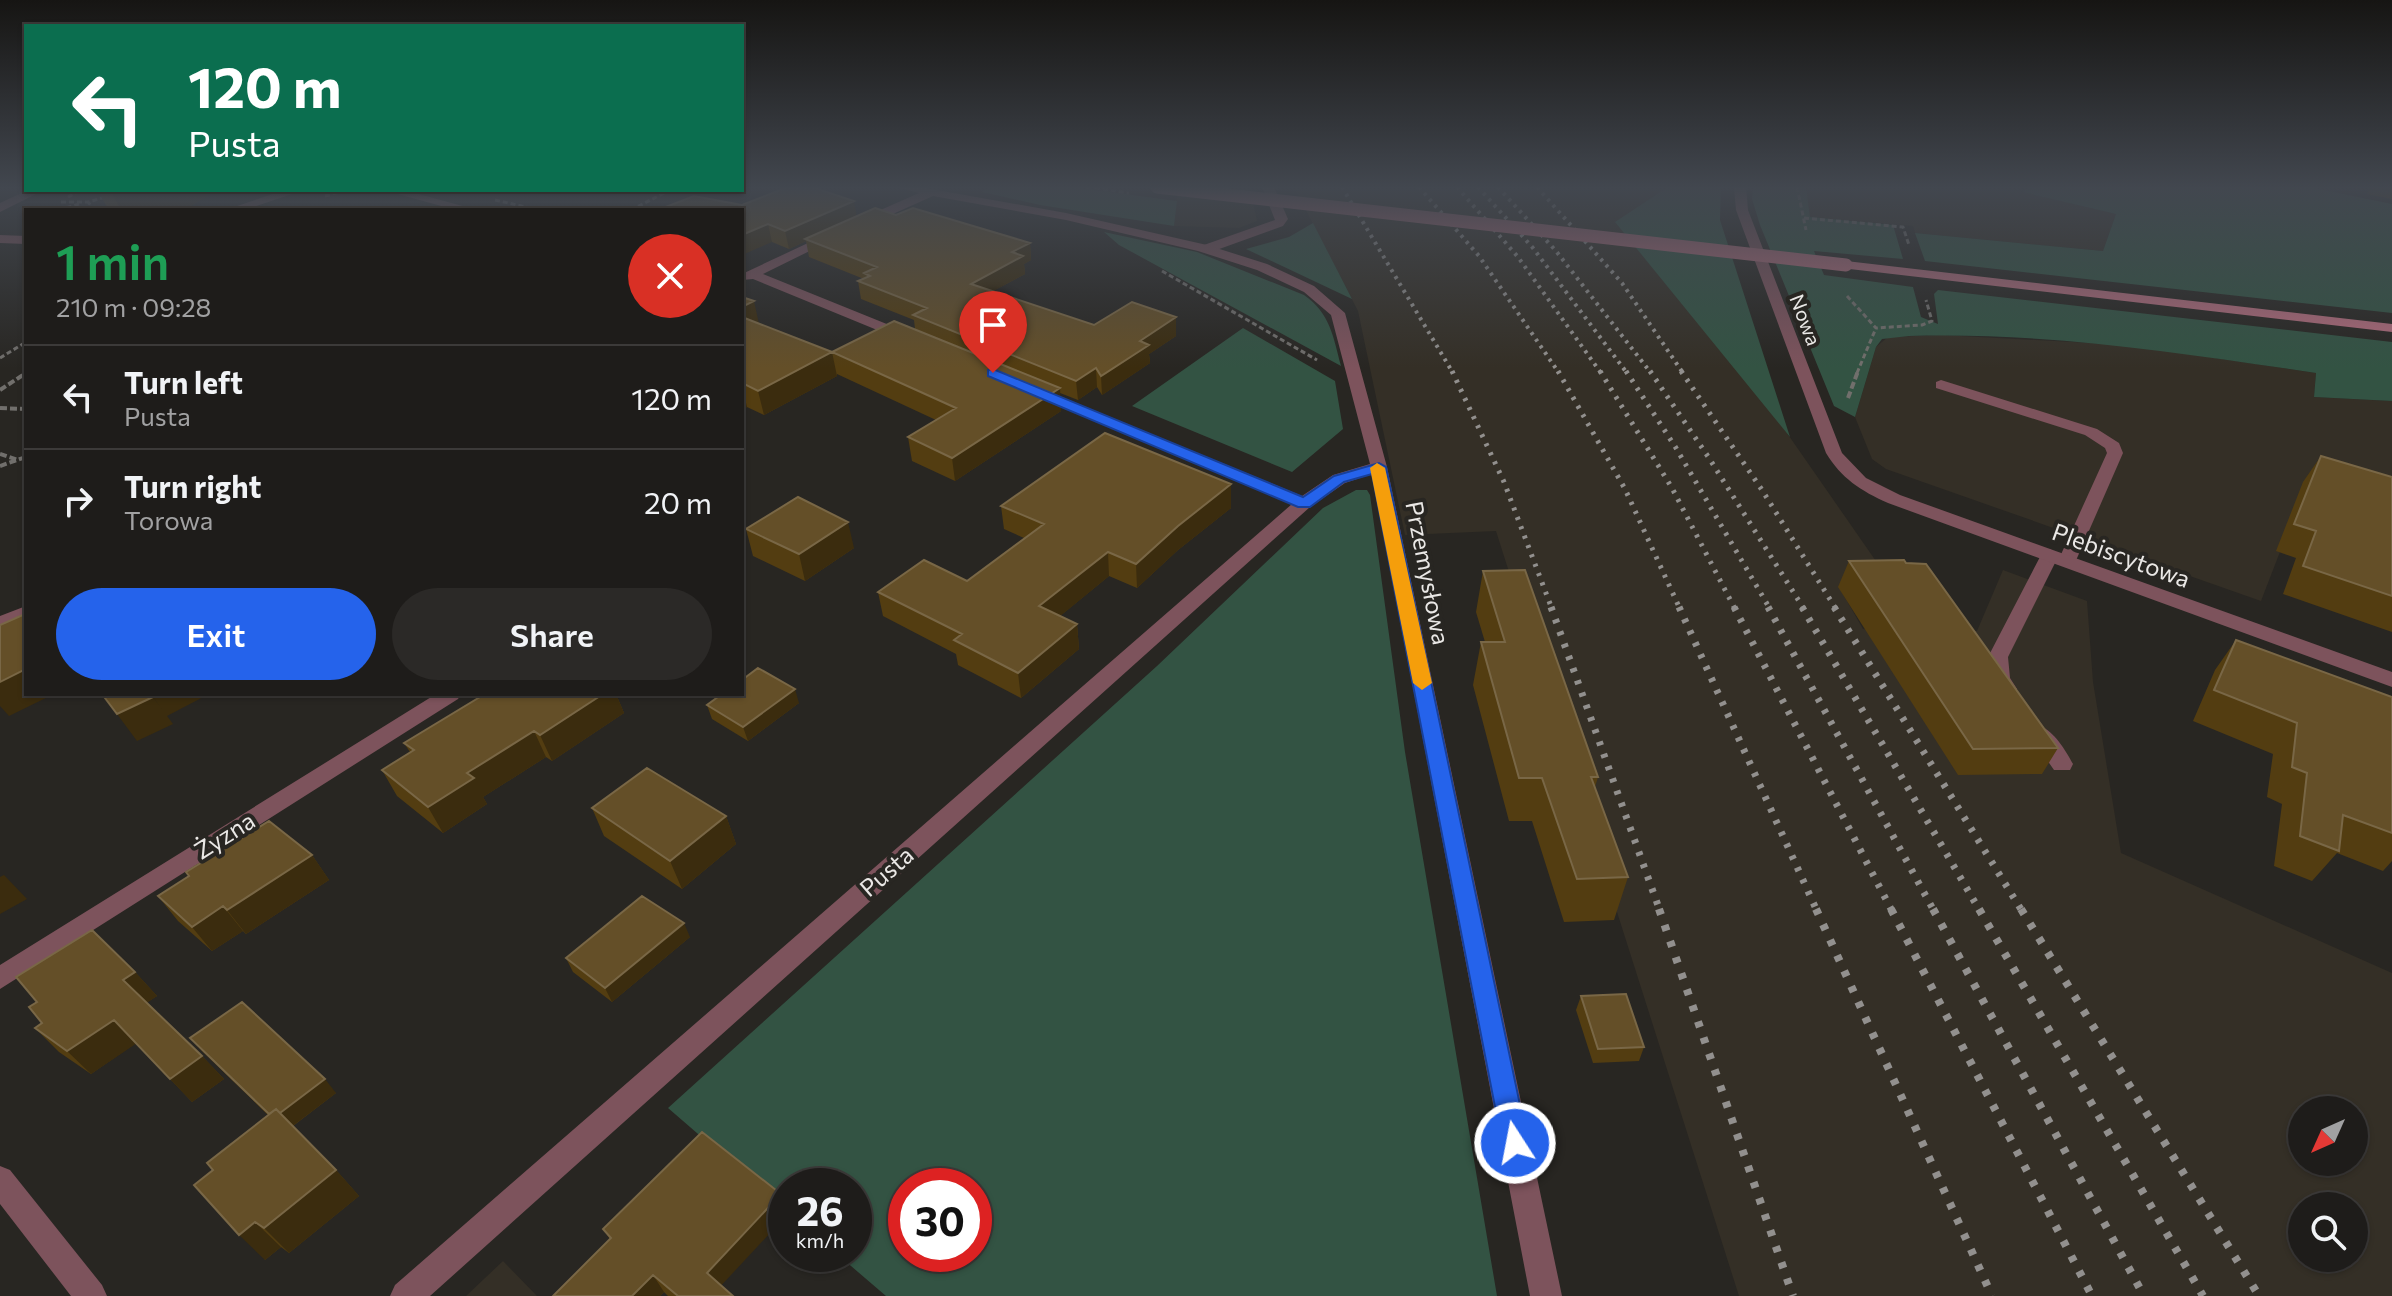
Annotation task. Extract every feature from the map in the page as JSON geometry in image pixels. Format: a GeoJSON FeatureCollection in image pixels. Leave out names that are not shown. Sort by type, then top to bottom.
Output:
{"type":"FeatureCollection","features":[{"type":"Feature","properties":{"kind":"main road"},"geometry":{"type":"LineString","coordinates":[[1691,247],[2392,328]]}},
{"type":"Feature","properties":{"kind":"street"},"geometry":{"type":"LineString","coordinates":[[747,277],[811,247]]}},
{"type":"Feature","properties":{"kind":"street","name":"Przemysłowa"},"geometry":{"type":"LineString","coordinates":[[1200,247],[1312,289],[1331,303],[1344,325],[1379,467],[1546,1296]]}},
{"type":"Feature","properties":{"kind":"street"},"geometry":{"type":"LineString","coordinates":[[1206,249],[1210,247]]}},
{"type":"Feature","properties":{"kind":"street","name":"Nowa"},"geometry":{"type":"LineString","coordinates":[[1757,247],[1841,465]]}},
{"type":"Feature","properties":{"kind":"street"},"geometry":{"type":"LineString","coordinates":[[747,277],[922,344]]}},
{"type":"Feature","properties":{"kind":"street"},"geometry":{"type":"LineString","coordinates":[[1021,385],[1304,503]]}},
{"type":"Feature","properties":{"kind":"street"},"geometry":{"type":"LineString","coordinates":[[1941,385],[2091,432],[2113,446],[2115,453],[2058,558],[1998,657],[2000,679],[2062,764]]}},
{"type":"Feature","properties":{"kind":"street","name":"Plebiscytowa"},"geometry":{"type":"LineString","coordinates":[[1841,465],[1869,488],[2392,680]]}},
{"type":"Feature","properties":{"kind":"street","name":"Pusta"},"geometry":{"type":"LineString","coordinates":[[406,1296],[1304,503],[1339,479],[1379,467]]}},
{"type":"Feature","properties":{"kind":"street"},"geometry":{"type":"LineString","coordinates":[[0,624],[24,613]]}},
{"type":"Feature","properties":{"kind":"street","name":"Żyzna"},"geometry":{"type":"LineString","coordinates":[[0,978],[448,696]]}},
{"type":"Feature","properties":{"kind":"street"},"geometry":{"type":"LineString","coordinates":[[0,1180],[91,1296]]}},
{"type":"Feature","properties":{"kind":"path"},"geometry":{"type":"LineString","coordinates":[[1159,269],[1357,383]]}},
{"type":"Feature","properties":{"kind":"path"},"geometry":{"type":"LineString","coordinates":[[1846,402],[1876,328]]}},
{"type":"Feature","properties":{"kind":"path"},"geometry":{"type":"LineString","coordinates":[[0,358],[24,343]]}},
{"type":"Feature","properties":{"kind":"path"},"geometry":{"type":"LineString","coordinates":[[0,390],[24,374]]}},
{"type":"Feature","properties":{"kind":"path"},"geometry":{"type":"LineString","coordinates":[[0,408],[24,409]]}},
{"type":"Feature","properties":{"kind":"path"},"geometry":{"type":"LineString","coordinates":[[0,454],[18,460]]}},
{"type":"Feature","properties":{"kind":"path"},"geometry":{"type":"LineString","coordinates":[[0,466],[24,458]]}},
{"type":"Feature","properties":{"kind":"shaded area"},"geometry":{"type":"Polygon","coordinates":[[[1325,247],[1636,247],[1780,423],[1887,577],[1839,587],[1863,629],[1977,631],[2003,570],[2087,601],[2093,682],[2121,853],[2392,973],[2392,1296],[1739,1296],[1496,531],[1405,535],[1358,311],[1325,247]]]}},
{"type":"Feature","properties":{"kind":"shaded area"},"geometry":{"type":"Polygon","coordinates":[[[2066,247],[2104,247],[2103,251],[2066,247]]]}},
{"type":"Feature","properties":{"kind":"shaded area"},"geometry":{"type":"Polygon","coordinates":[[[1942,335],[2128,345],[2316,373],[2314,397],[2392,401],[2392,569],[2288,531],[2261,601],[1886,469],[1872,459],[1855,417],[1876,347],[1888,337],[1942,335]]]}},
{"type":"Feature","properties":{"kind":"shaded area"},"geometry":{"type":"Polygon","coordinates":[[[503,1261],[537,1296],[466,1296],[503,1261]]]}},
{"type":"Feature","properties":{"kind":"green space"},"geometry":{"type":"Polygon","coordinates":[[[1124,247],[1176,247],[1197,252],[1304,295],[1325,317],[1341,366],[1124,247]]]}},
{"type":"Feature","properties":{"kind":"green space"},"geometry":{"type":"Polygon","coordinates":[[[1326,247],[1352,299],[1246,249],[1326,247]]]}},
{"type":"Feature","properties":{"kind":"green space"},"geometry":{"type":"Polygon","coordinates":[[[1636,247],[1729,247],[1790,437],[1636,247]]]}},
{"type":"Feature","properties":{"kind":"green space"},"geometry":{"type":"Polygon","coordinates":[[[1769,247],[1900,247],[1903,259],[1814,251],[1824,275],[1913,287],[1921,317],[1938,324],[1934,294],[1938,290],[2392,342],[2392,401],[2314,397],[2316,373],[2214,358],[2011,337],[1909,336],[1882,339],[1876,347],[1855,417],[1834,406],[1769,247]]]}},
{"type":"Feature","properties":{"kind":"green space"},"geometry":{"type":"Polygon","coordinates":[[[1920,247],[2066,247],[2103,251],[2104,247],[2392,247],[2392,313],[1925,261],[1920,247]]]}},
{"type":"Feature","properties":{"kind":"green space"},"geometry":{"type":"Polygon","coordinates":[[[1243,328],[1335,381],[1343,429],[1292,472],[1132,406],[1243,328]]]}},
{"type":"Feature","properties":{"kind":"green space"},"geometry":{"type":"Polygon","coordinates":[[[1356,490],[1367,490],[1405,752],[1497,1296],[886,1296],[858,1272],[872,1272],[872,1168],[768,1168],[768,1194],[668,1108],[1157,666],[1323,508],[1356,490]]]}},
{"type":"Feature","properties":{"kind":"building"},"geometry":{"type":"Polygon","coordinates":[[[827,247],[1021,247],[1012,252],[1023,256],[971,284],[1094,325],[1132,302],[1176,317],[1140,341],[1149,345],[1101,376],[1096,368],[1076,381],[913,315],[927,308],[858,281],[870,276],[864,273],[877,267],[827,247]]]}},
{"type":"Feature","properties":{"kind":"building"},"geometry":{"type":"Polygon","coordinates":[[[744,298],[754,301],[744,306],[744,298]]]}},
{"type":"Feature","properties":{"kind":"building"},"geometry":{"type":"Polygon","coordinates":[[[744,318],[832,352],[758,391],[744,384],[744,318]]]}},
{"type":"Feature","properties":{"kind":"building"},"geometry":{"type":"Polygon","coordinates":[[[894,321],[1060,388],[952,458],[908,437],[956,408],[832,352],[894,321]]]}},
{"type":"Feature","properties":{"kind":"building"},"geometry":{"type":"Polygon","coordinates":[[[1105,433],[1231,484],[1136,564],[1108,552],[1039,606],[1077,624],[1018,673],[954,640],[962,634],[878,592],[924,560],[967,581],[1044,524],[1001,506],[1105,433]]]}},
{"type":"Feature","properties":{"kind":"building"},"geometry":{"type":"Polygon","coordinates":[[[2321,456],[2392,477],[2392,596],[2303,566],[2316,531],[2294,524],[2321,456]]]}},
{"type":"Feature","properties":{"kind":"building"},"geometry":{"type":"Polygon","coordinates":[[[798,497],[848,522],[799,554],[746,529],[798,497]]]}},
{"type":"Feature","properties":{"kind":"building"},"geometry":{"type":"Polygon","coordinates":[[[1904,560],[1906,563],[1926,564],[2058,748],[1973,749],[1849,561],[1904,560]]]}},
{"type":"Feature","properties":{"kind":"building"},"geometry":{"type":"Polygon","coordinates":[[[1525,570],[1598,777],[1591,777],[1628,877],[1577,879],[1542,778],[1519,778],[1481,642],[1505,642],[1483,571],[1525,570]]]}},
{"type":"Feature","properties":{"kind":"building"},"geometry":{"type":"Polygon","coordinates":[[[24,614],[24,670],[0,682],[0,625],[24,614]]]}},
{"type":"Feature","properties":{"kind":"building"},"geometry":{"type":"Polygon","coordinates":[[[2236,640],[2392,697],[2392,833],[2343,815],[2339,851],[2300,836],[2307,773],[2292,767],[2297,723],[2214,690],[2236,640]]]}},
{"type":"Feature","properties":{"kind":"building"},"geometry":{"type":"Polygon","coordinates":[[[758,668],[795,689],[743,727],[707,705],[719,696],[744,696],[744,678],[758,668]]]}},
{"type":"Feature","properties":{"kind":"building"},"geometry":{"type":"Polygon","coordinates":[[[104,696],[153,697],[117,714],[104,696]]]}},
{"type":"Feature","properties":{"kind":"building"},"geometry":{"type":"Polygon","coordinates":[[[482,696],[600,696],[540,735],[534,731],[467,773],[474,778],[428,807],[382,770],[414,750],[404,743],[482,696]]]}},
{"type":"Feature","properties":{"kind":"building"},"geometry":{"type":"Polygon","coordinates":[[[647,768],[726,816],[670,861],[592,808],[647,768]]]}},
{"type":"Feature","properties":{"kind":"building"},"geometry":{"type":"Polygon","coordinates":[[[269,821],[312,855],[227,910],[223,906],[192,927],[158,896],[189,876],[186,872],[269,821]]]}},
{"type":"Feature","properties":{"kind":"building"},"geometry":{"type":"Polygon","coordinates":[[[642,896],[684,923],[605,988],[566,958],[642,896]]]}},
{"type":"Feature","properties":{"kind":"building"},"geometry":{"type":"Polygon","coordinates":[[[92,930],[135,972],[123,980],[202,1056],[170,1079],[114,1020],[67,1051],[35,1028],[42,1023],[29,1007],[37,1002],[16,977],[92,930]]]}},
{"type":"Feature","properties":{"kind":"building"},"geometry":{"type":"Polygon","coordinates":[[[1626,994],[1644,1047],[1598,1049],[1581,996],[1626,994]]]}},
{"type":"Feature","properties":{"kind":"building"},"geometry":{"type":"Polygon","coordinates":[[[242,1002],[325,1079],[280,1113],[276,1109],[269,1114],[190,1038],[242,1002]]]}},
{"type":"Feature","properties":{"kind":"building"},"geometry":{"type":"Polygon","coordinates":[[[276,1109],[336,1170],[264,1228],[255,1222],[239,1235],[194,1185],[213,1170],[207,1163],[276,1109]]]}},
{"type":"Feature","properties":{"kind":"building"},"geometry":{"type":"Polygon","coordinates":[[[702,1132],[768,1184],[768,1208],[707,1273],[733,1296],[678,1296],[653,1275],[632,1296],[553,1296],[611,1238],[603,1229],[702,1132]]]}},
{"type":"Feature","properties":{"kind":"railway"},"geometry":{"type":"LineString","coordinates":[[1378,247],[1453,373]]}},
{"type":"Feature","properties":{"kind":"railway"},"geometry":{"type":"LineString","coordinates":[[1472,247],[1559,373]]}},
{"type":"Feature","properties":{"kind":"railway"},"geometry":{"type":"LineString","coordinates":[[1510,247],[1601,373]]}},
{"type":"Feature","properties":{"kind":"railway"},"geometry":{"type":"LineString","coordinates":[[1533,247],[1627,373]]}},
{"type":"Feature","properties":{"kind":"railway"},"geometry":{"type":"LineString","coordinates":[[1553,247],[1651,373]]}},
{"type":"Feature","properties":{"kind":"railway"},"geometry":{"type":"LineString","coordinates":[[1591,247],[1622,283],[1683,373]]}},
{"type":"Feature","properties":{"kind":"railway"},"geometry":{"type":"LineString","coordinates":[[1558,371],[1625,489],[1680,609]]}},
{"type":"Feature","properties":{"kind":"railway"},"geometry":{"type":"LineString","coordinates":[[1600,371],[1672,488],[1735,609]]}},
{"type":"Feature","properties":{"kind":"railway"},"geometry":{"type":"LineString","coordinates":[[1626,371],[1676,448],[1770,609]]}},
{"type":"Feature","properties":{"kind":"railway"},"geometry":{"type":"LineString","coordinates":[[1650,371],[1804,609]]}},
{"type":"Feature","properties":{"kind":"railway"},"geometry":{"type":"LineString","coordinates":[[1681,371],[1762,490],[1836,609]]}},
{"type":"Feature","properties":{"kind":"railway"},"geometry":{"type":"LineString","coordinates":[[1453,373],[1504,482],[1552,609]]}},
{"type":"Feature","properties":{"kind":"railway"},"geometry":{"type":"LineString","coordinates":[[1551,607],[1660,911]]}},
{"type":"Feature","properties":{"kind":"railway"},"geometry":{"type":"LineString","coordinates":[[1679,607],[1817,911]]}},
{"type":"Feature","properties":{"kind":"railway"},"geometry":{"type":"LineString","coordinates":[[1734,607],[1892,911]]}},
{"type":"Feature","properties":{"kind":"railway"},"geometry":{"type":"LineString","coordinates":[[1768,607],[1934,911]]}},
{"type":"Feature","properties":{"kind":"railway"},"geometry":{"type":"LineString","coordinates":[[1802,607],[1980,911]]}},
{"type":"Feature","properties":{"kind":"railway"},"geometry":{"type":"LineString","coordinates":[[1834,607],[2022,911]]}},
{"type":"Feature","properties":{"kind":"railway"},"geometry":{"type":"LineString","coordinates":[[1659,909],[1793,1296]]}},
{"type":"Feature","properties":{"kind":"railway"},"geometry":{"type":"LineString","coordinates":[[1816,909],[1992,1296]]}},
{"type":"Feature","properties":{"kind":"railway"},"geometry":{"type":"LineString","coordinates":[[1891,909],[2092,1296]]}},
{"type":"Feature","properties":{"kind":"railway"},"geometry":{"type":"LineString","coordinates":[[1933,909],[2144,1296]]}},
{"type":"Feature","properties":{"kind":"railway"},"geometry":{"type":"LineString","coordinates":[[1979,909],[2203,1296]]}},
{"type":"Feature","properties":{"kind":"railway"},"geometry":{"type":"LineString","coordinates":[[2021,909],[2259,1296]]}},
{"type":"Feature","properties":{"kind":"slow traffic"},"geometry":{"type":"LineString","coordinates":[[1377,468],[1422,683]]}},
{"type":"Feature","properties":{"kind":"route"},"geometry":{"type":"LineString","coordinates":[[993,373],[1304,503],[1339,479],[1379,467],[1515,1143]]}}]}
